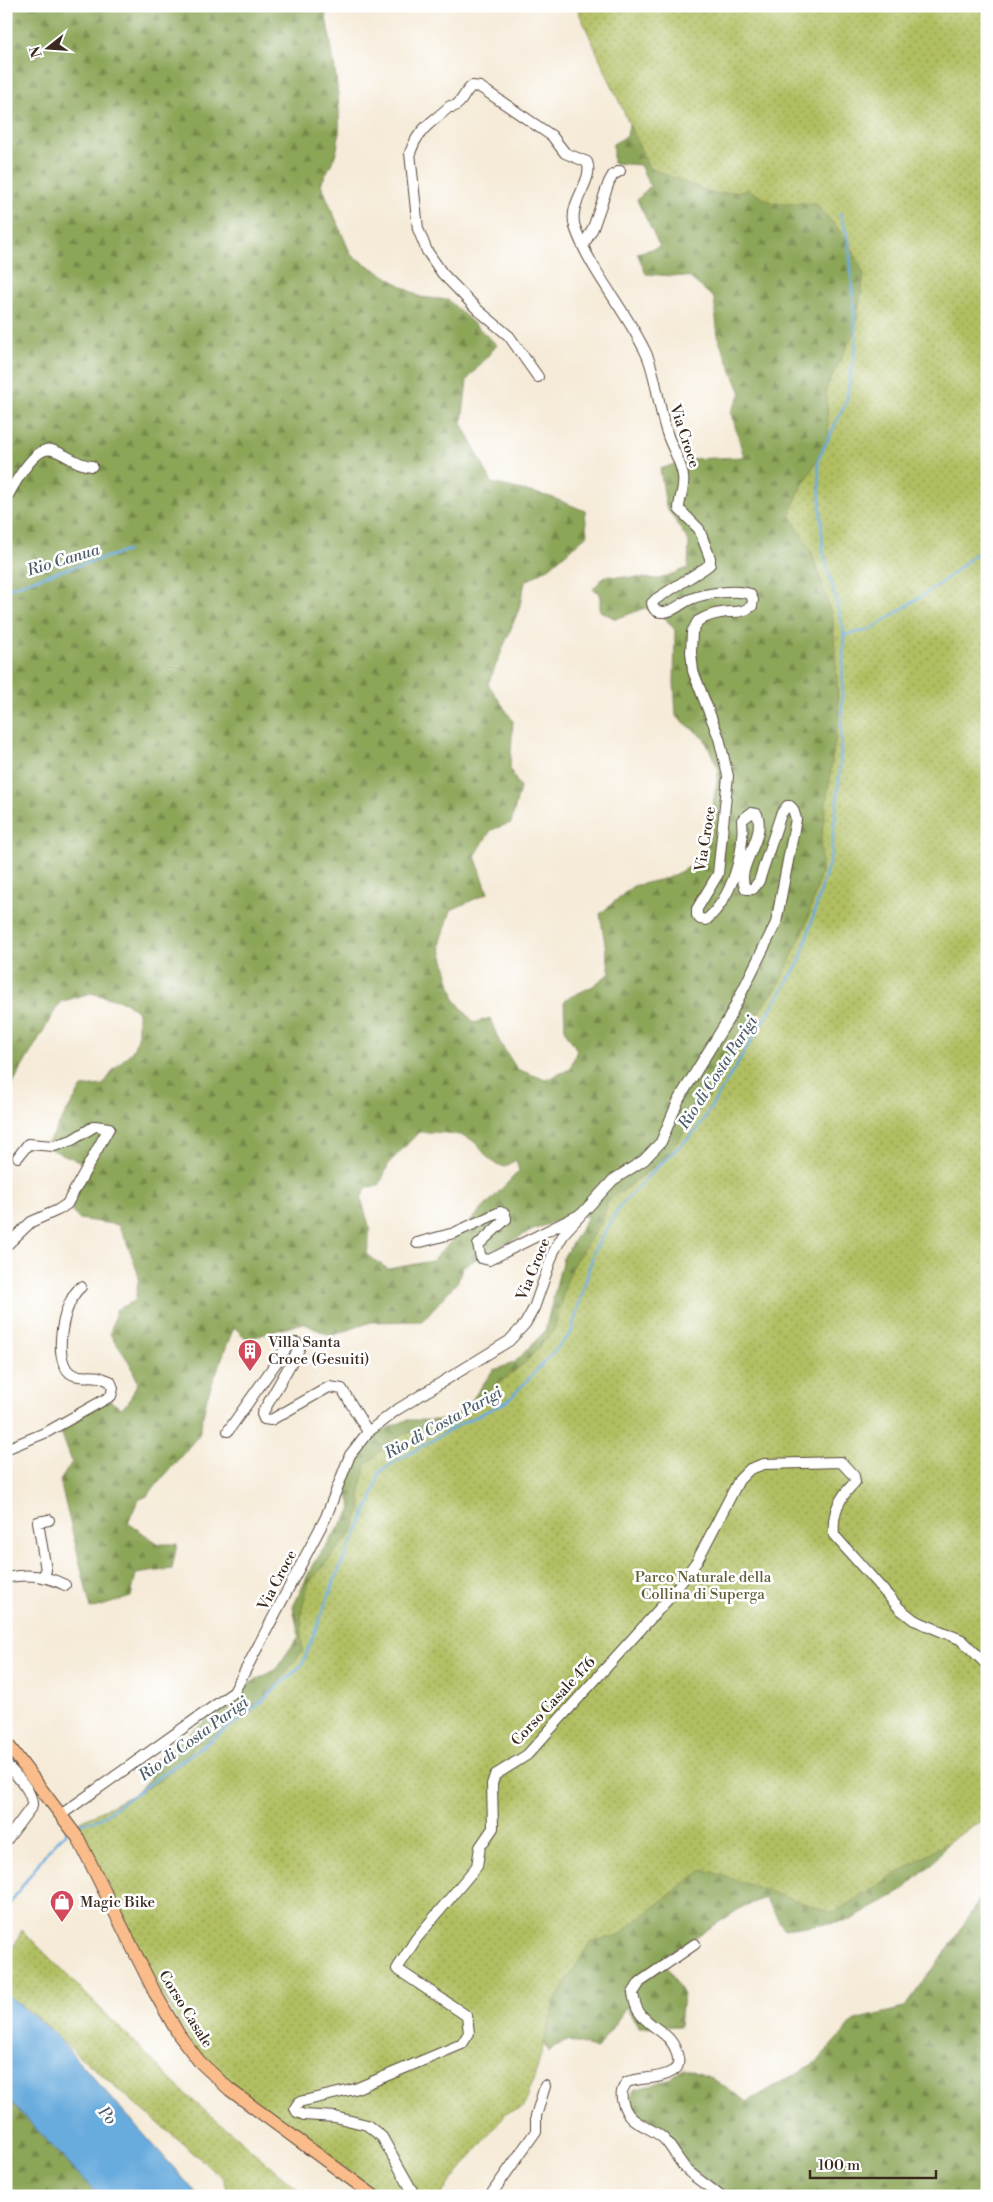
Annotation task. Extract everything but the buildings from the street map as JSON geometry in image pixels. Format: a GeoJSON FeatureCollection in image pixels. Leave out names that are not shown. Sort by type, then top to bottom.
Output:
{"type":"FeatureCollection","features":[{"type":"Feature","properties":{"kind":"main road","name":"Corso Casale"},"geometry":{"type":"LineString","coordinates":[[7,1745],[68,1822],[104,1888],[169,2018],[199,2061],[230,2090],[374,2196]]}},
{"type":"Feature","properties":{"kind":"street","name":"Via Croce"},"geometry":{"type":"LineString","coordinates":[[68,1822],[234,1692],[326,1517],[350,1455],[368,1432],[395,1411],[509,1341],[525,1324],[534,1308],[554,1251],[565,1232],[613,1180],[644,1160],[662,1142],[679,1099],[730,1018],[776,923],[796,818],[794,809],[790,806],[787,806],[782,814],[759,881],[753,889],[746,889],[742,883],[742,875],[758,834],[757,814],[751,812],[746,814],[742,820],[744,838],[730,887],[706,920],[700,919],[696,909],[718,874],[728,776],[719,738],[693,671],[690,652],[692,632],[698,621],[716,614],[748,609],[752,606],[753,600],[750,594],[746,592],[704,594],[663,612],[652,607],[652,603],[656,598],[710,564],[710,558],[699,529],[679,509],[679,502],[684,488],[683,475],[667,433],[646,354],[583,246],[575,226],[572,210],[588,175],[589,166],[587,162],[565,153],[552,136],[477,86],[468,89],[458,106],[450,106],[420,131],[410,153],[418,229],[427,251],[442,273],[478,310],[509,336],[538,377]]}},
{"type":"Feature","properties":{"kind":"street"},"geometry":{"type":"LineString","coordinates":[[583,246],[593,228],[609,182],[613,175],[620,171]]}},
{"type":"Feature","properties":{"kind":"street"},"geometry":{"type":"LineString","coordinates":[[6,499],[35,455],[43,450],[51,449],[81,465],[92,466]]}},
{"type":"Feature","properties":{"kind":"street"},"geometry":{"type":"LineString","coordinates":[[6,1246],[31,1222],[67,1204],[109,1128],[95,1126],[72,1140],[54,1146],[28,1144],[18,1157]]}},
{"type":"Feature","properties":{"kind":"street"},"geometry":{"type":"LineString","coordinates":[[417,1243],[454,1233],[500,1212],[505,1214],[506,1219],[478,1245],[481,1258],[490,1260],[576,1215],[582,1215]]}},
{"type":"Feature","properties":{"kind":"street"},"geometry":{"type":"LineString","coordinates":[[6,1448],[47,1432],[111,1396],[113,1388],[110,1381],[100,1377],[76,1376],[69,1372],[63,1362],[61,1345],[64,1314],[74,1291],[81,1286]]}},
{"type":"Feature","properties":{"kind":"street"},"geometry":{"type":"LineString","coordinates":[[228,1431],[290,1343],[297,1343],[299,1349],[262,1414],[264,1419],[271,1420],[329,1387],[336,1387],[342,1389],[368,1432]]}},
{"type":"Feature","properties":{"kind":"street","name":"Corso Casale 476"},"geometry":{"type":"LineString","coordinates":[[415,2196],[382,2137],[367,2125],[335,2117],[304,2115],[297,2112],[295,2108],[299,2102],[355,2089],[462,2044],[469,2033],[467,2016],[397,1969],[416,1939],[476,1866],[480,1847],[493,1828],[492,1784],[495,1775],[527,1755],[670,1596],[696,1561],[739,1480],[750,1469],[764,1464],[841,1462],[854,1476],[855,1482],[839,1499],[833,1525],[834,1535],[900,1609],[914,1620],[962,1640],[987,1665]]}},
{"type":"Feature","properties":{"kind":"street"},"geometry":{"type":"LineString","coordinates":[[44,1576],[46,1570],[38,1522],[49,1520]]}},
{"type":"Feature","properties":{"kind":"street"},"geometry":{"type":"LineString","coordinates":[[6,1578],[44,1576],[65,1585]]}},
{"type":"Feature","properties":{"kind":"street"},"geometry":{"type":"LineString","coordinates":[[6,1764],[29,1793],[32,1801],[32,1806],[21,1823],[6,1841]]}},
{"type":"Feature","properties":{"kind":"street"},"geometry":{"type":"LineString","coordinates":[[695,1944],[640,1982],[633,1993],[638,2011],[671,2040],[679,2060],[678,2067],[663,2075],[627,2082],[622,2089],[621,2096],[623,2105],[633,2121],[658,2134],[666,2141],[688,2170],[720,2196]]}},
{"type":"Feature","properties":{"kind":"street"},"geometry":{"type":"LineString","coordinates":[[490,2196],[536,2131],[536,2116],[545,2086]]}},
{"type":"Feature","properties":{"kind":"green space"},"geometry":{"type":"Polygon","coordinates":[[[6,6],[324,6],[336,78],[339,134],[337,149],[321,184],[351,255],[420,297],[448,300],[497,345],[467,380],[462,423],[492,483],[551,497],[585,511],[587,535],[550,567],[525,582],[519,609],[488,684],[513,721],[510,769],[520,788],[511,823],[491,830],[475,856],[488,893],[451,910],[440,945],[455,1000],[474,1023],[490,1018],[499,1041],[517,1069],[546,1080],[570,1069],[577,1050],[565,1031],[564,1000],[593,986],[610,973],[600,914],[633,886],[667,878],[700,862],[710,822],[719,770],[704,738],[676,716],[674,683],[675,630],[665,618],[645,608],[616,619],[600,611],[600,593],[593,589],[605,576],[659,579],[688,568],[689,542],[666,506],[660,469],[690,459],[744,457],[731,412],[741,393],[718,338],[714,298],[689,277],[646,274],[637,253],[660,247],[637,200],[650,186],[640,165],[613,163],[613,144],[627,136],[633,103],[987,6],[987,1614],[621,1536],[127,1802],[149,1779],[153,1761],[220,1710],[243,1687],[276,1669],[299,1636],[293,1607],[313,1564],[352,1509],[347,1492],[350,1460],[383,1430],[407,1420],[458,1420],[493,1370],[514,1363],[545,1331],[563,1258],[588,1217],[572,1212],[561,1219],[520,1236],[462,1267],[458,1281],[422,1321],[371,1322],[331,1336],[303,1323],[247,1339],[234,1327],[207,1397],[199,1435],[147,1496],[138,1500],[128,1523],[159,1544],[177,1544],[172,1569],[136,1574],[131,1597],[91,1609],[60,1481],[72,1462],[61,1432],[83,1407],[110,1401],[121,1408],[128,1403],[138,1382],[129,1362],[110,1334],[116,1310],[135,1301],[139,1276],[126,1240],[118,1225],[79,1219],[73,1213],[70,1193],[82,1172],[84,1163],[45,1147],[82,1087],[103,1085],[115,1068],[133,1050],[138,1038],[138,1012],[125,1002],[91,993],[60,1002],[6,1095],[6,6]],[[419,1132],[389,1163],[379,1186],[367,1187],[361,1198],[370,1229],[367,1255],[388,1269],[432,1261],[519,1171],[516,1160],[505,1167],[498,1165],[468,1138],[439,1132],[419,1132]]]}},
{"type":"Feature","properties":{"kind":"green space","name":"Parco Naturale della Collina di Superga"},"geometry":{"type":"Polygon","coordinates":[[[576,6],[987,6],[987,1818],[833,1913],[703,1869],[616,1937],[591,1941],[555,2001],[537,2069],[524,2107],[506,2113],[440,2196],[383,2196],[233,2088],[202,2058],[181,2029],[140,1952],[79,1822],[160,1781],[186,1758],[194,1745],[207,1741],[245,1718],[281,1680],[302,1651],[301,1613],[308,1584],[353,1531],[361,1508],[360,1491],[366,1465],[393,1439],[461,1412],[526,1362],[554,1330],[566,1283],[575,1261],[603,1221],[607,1202],[667,1157],[728,1068],[750,1024],[778,986],[806,925],[821,873],[821,840],[839,713],[833,620],[813,556],[790,514],[800,489],[829,440],[826,389],[855,330],[864,275],[849,242],[815,203],[772,203],[749,190],[714,194],[649,168],[576,6]]]}},
{"type":"Feature","properties":{"kind":"green space"},"geometry":{"type":"Polygon","coordinates":[[[968,1814],[935,1861],[902,1891],[851,1920],[784,1929],[765,1898],[744,1906],[663,1958],[683,1995],[680,2026],[639,2027],[626,2008],[597,2049],[566,2040],[548,2052],[526,1994],[588,1889],[968,1814]]]}},
{"type":"Feature","properties":{"kind":"green space"},"geometry":{"type":"Polygon","coordinates":[[[987,1888],[987,2196],[726,2196],[688,2165],[665,2127],[634,2115],[629,2101],[633,2090],[668,2080],[684,2068],[712,2078],[747,2102],[818,2061],[855,2020],[904,2008],[947,1950],[987,1888]]]}},
{"type":"Feature","properties":{"kind":"green space"},"geometry":{"type":"Polygon","coordinates":[[[22,1930],[189,2097],[306,2196],[230,2196],[223,2178],[6,1994],[6,1963],[22,1930]]]}},
{"type":"Feature","properties":{"kind":"green space"},"geometry":{"type":"Polygon","coordinates":[[[6,2097],[99,2196],[6,2196],[6,2097]]]}},
{"type":"Feature","properties":{"kind":"water","name":"Po"},"geometry":{"type":"Polygon","coordinates":[[[6,1994],[49,2028],[199,2196],[99,2196],[6,2097],[6,1994]]]}},
{"type":"Feature","properties":{"kind":"waterway","name":"Rio di Costa Parigi"},"geometry":{"type":"LineString","coordinates":[[74,1826],[99,1819],[186,1758],[250,1712],[302,1665],[338,1571],[371,1502],[380,1471],[460,1424],[508,1401],[571,1333],[594,1251],[620,1206],[648,1176],[697,1130],[800,961],[831,856],[840,772],[844,630],[823,551],[818,460],[846,402],[856,343],[849,242],[840,213]]}},
{"type":"Feature","properties":{"kind":"waterway"},"geometry":{"type":"LineString","coordinates":[[844,635],[870,630],[940,584],[987,545]]}},
{"type":"Feature","properties":{"kind":"waterway","name":"Rio Canua"},"geometry":{"type":"LineString","coordinates":[[6,589],[127,551]]}},
{"type":"Feature","properties":{"kind":"waterway","name":"Rio di Costa Parigi"},"geometry":{"type":"LineString","coordinates":[[6,1909],[45,1854],[67,1831]]}},
{"type":"Feature","properties":{"kind":"place","name":"Villa Santa Croce (Gesuiti)"},"geometry":{"type":"Point","coordinates":[250,1372]}},
{"type":"Feature","properties":{"kind":"place","name":"Magic Bike"},"geometry":{"type":"Point","coordinates":[62,1923]}}]}
